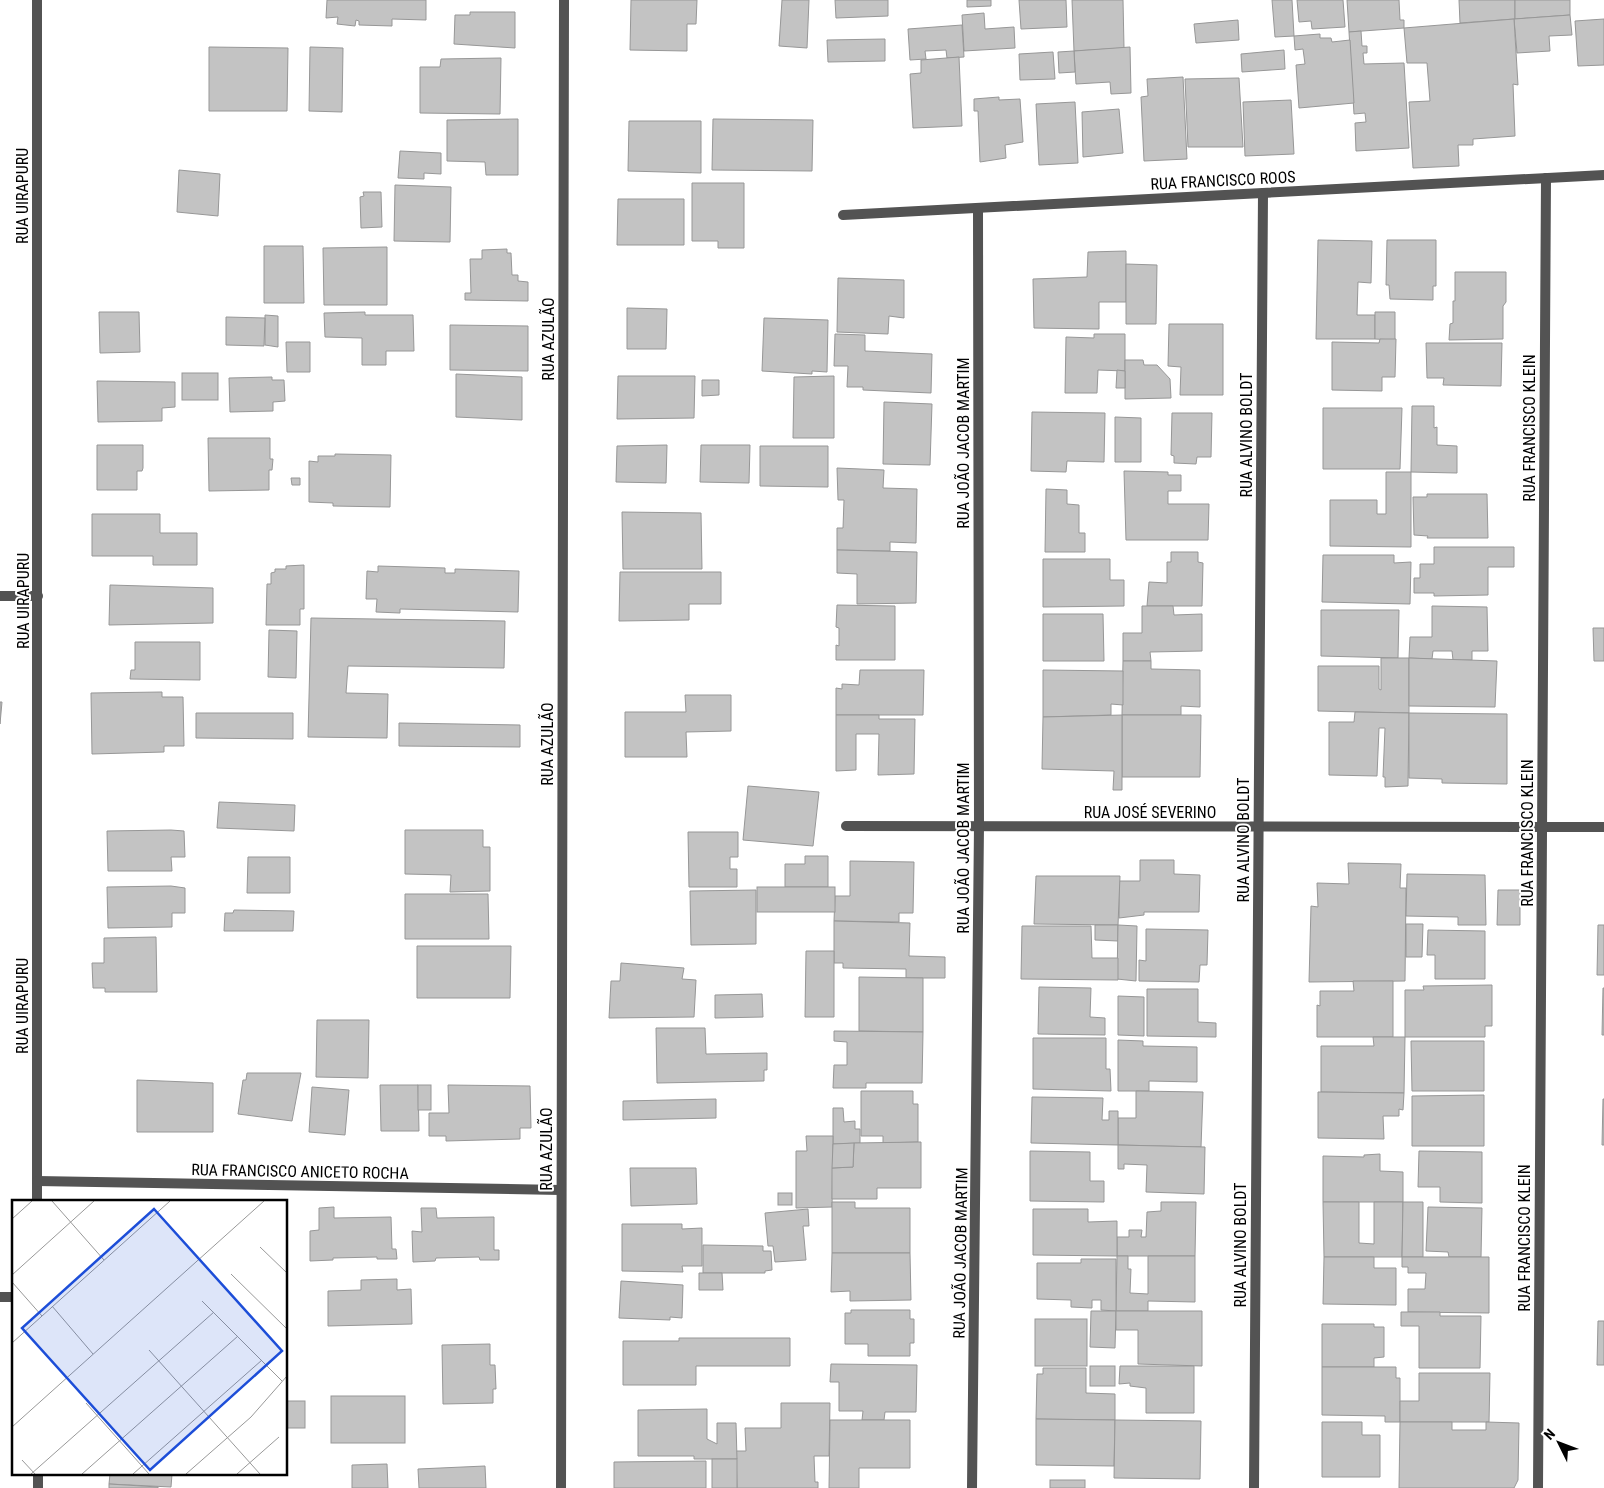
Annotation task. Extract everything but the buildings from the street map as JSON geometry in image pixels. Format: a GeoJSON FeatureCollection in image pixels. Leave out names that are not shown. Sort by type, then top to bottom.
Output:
{"type":"FeatureCollection","features":[{"type":"Feature","properties":{"kind":"street","name":"RUA UIRAPURU"},"geometry":{"type":"LineString","coordinates":[[37,0],[37,1200]]}},
{"type":"Feature","properties":{"kind":"street","name":"RUA AZULÃO"},"geometry":{"type":"LineString","coordinates":[[561,1488],[564,0]]}},
{"type":"Feature","properties":{"kind":"street","name":"RUA FRANCISCO ROOS"},"geometry":{"type":"LineString","coordinates":[[843,215],[1604,175]]}},
{"type":"Feature","properties":{"kind":"street","name":"RUA FRANCISCO KLEIN"},"geometry":{"type":"LineString","coordinates":[[1538,1488],[1546,178]]}},
{"type":"Feature","properties":{"kind":"street","name":"RUA ALVINO BOLDT"},"geometry":{"type":"LineString","coordinates":[[1254,1488],[1263,193]]}},
{"type":"Feature","properties":{"kind":"street","name":"RUA JOÃO JACOB MARTIM"},"geometry":{"type":"LineString","coordinates":[[972,1488],[979,826],[978,208]]}},
{"type":"Feature","properties":{"kind":"street"},"geometry":{"type":"LineString","coordinates":[[0,596],[38,596]]}},
{"type":"Feature","properties":{"kind":"street","name":"RUA JOSÉ SEVERINO"},"geometry":{"type":"LineString","coordinates":[[846,826],[1604,828]]}},
{"type":"Feature","properties":{"kind":"street","name":"RUA FRANCISCO ANICETO ROCHA"},"geometry":{"type":"LineString","coordinates":[[37,1181],[561,1190]]}}]}
